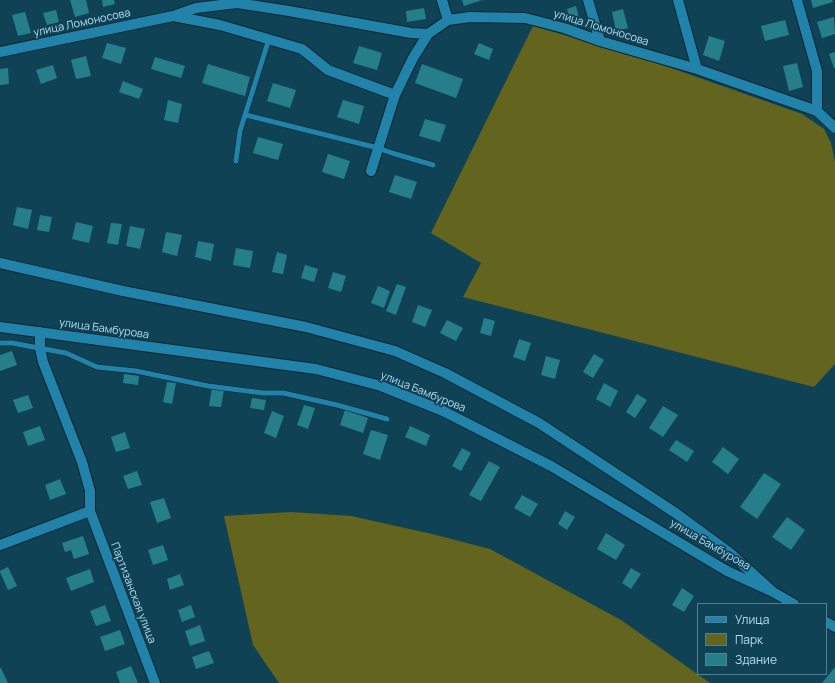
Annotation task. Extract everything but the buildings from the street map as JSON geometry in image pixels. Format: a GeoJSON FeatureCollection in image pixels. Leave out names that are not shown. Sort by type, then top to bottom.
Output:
{"type":"FeatureCollection","features":[{"type":"Feature","properties":{"kind":"street"},"geometry":{"type":"LineString","coordinates":[[285,0],[290,11]]}},
{"type":"Feature","properties":{"kind":"street"},"geometry":{"type":"LineString","coordinates":[[442,0],[448,20]]}},
{"type":"Feature","properties":{"kind":"street"},"geometry":{"type":"LineString","coordinates":[[588,0],[600,41]]}},
{"type":"Feature","properties":{"kind":"street"},"geometry":{"type":"LineString","coordinates":[[678,0],[697,69]]}},
{"type":"Feature","properties":{"kind":"street"},"geometry":{"type":"LineString","coordinates":[[797,0],[817,71],[817,111],[835,128]]}},
{"type":"Feature","properties":{"kind":"street"},"geometry":{"type":"LineString","coordinates":[[173,16],[196,8],[238,3],[411,33],[428,34]]}},
{"type":"Feature","properties":{"kind":"street","name":"улица Ломоносова"},"geometry":{"type":"LineString","coordinates":[[0,52],[173,16],[220,25],[302,49],[328,70],[395,95],[412,58],[428,34],[448,20],[470,17],[525,18],[564,28],[600,41],[697,69],[817,111]]}},
{"type":"Feature","properties":{"kind":"street"},"geometry":{"type":"LineString","coordinates":[[371,172],[395,95]]}},
{"type":"Feature","properties":{"kind":"street"},"geometry":{"type":"LineString","coordinates":[[0,264],[123,291],[306,327],[395,351],[445,373],[539,423],[678,514],[730,553],[773,592]]}},
{"type":"Feature","properties":{"kind":"street","name":"улица Бамбурова"},"geometry":{"type":"LineString","coordinates":[[0,327],[316,369],[381,386],[443,411],[551,466],[727,571],[773,592],[792,603]]}},
{"type":"Feature","properties":{"kind":"street"},"geometry":{"type":"LineString","coordinates":[[0,545],[90,511],[90,491],[82,462],[43,362],[40,348],[40,332]]}},
{"type":"Feature","properties":{"kind":"street","name":"Партизанская улица"},"geometry":{"type":"LineString","coordinates":[[90,511],[155,683]]}},
{"type":"Feature","properties":{"kind":"lane"},"geometry":{"type":"LineString","coordinates":[[236,161],[240,131],[269,39]]}},
{"type":"Feature","properties":{"kind":"lane"},"geometry":{"type":"LineString","coordinates":[[246,115],[378,148],[434,165]]}},
{"type":"Feature","properties":{"kind":"lane"},"geometry":{"type":"LineString","coordinates":[[0,343],[12,343],[66,353],[97,367],[136,371],[208,386],[256,392],[283,393],[337,404],[387,419]]}},
{"type":"Feature","properties":{"kind":"green space"},"geometry":{"type":"Polygon","coordinates":[[[533,26],[637,56],[802,114],[824,129],[831,143],[835,162],[835,364],[814,387],[463,297],[481,263],[431,233],[533,26]]]}},
{"type":"Feature","properties":{"kind":"green space"},"geometry":{"type":"Polygon","coordinates":[[[291,512],[351,516],[490,549],[621,620],[710,683],[279,683],[253,645],[224,516],[291,512]]]}}]}
